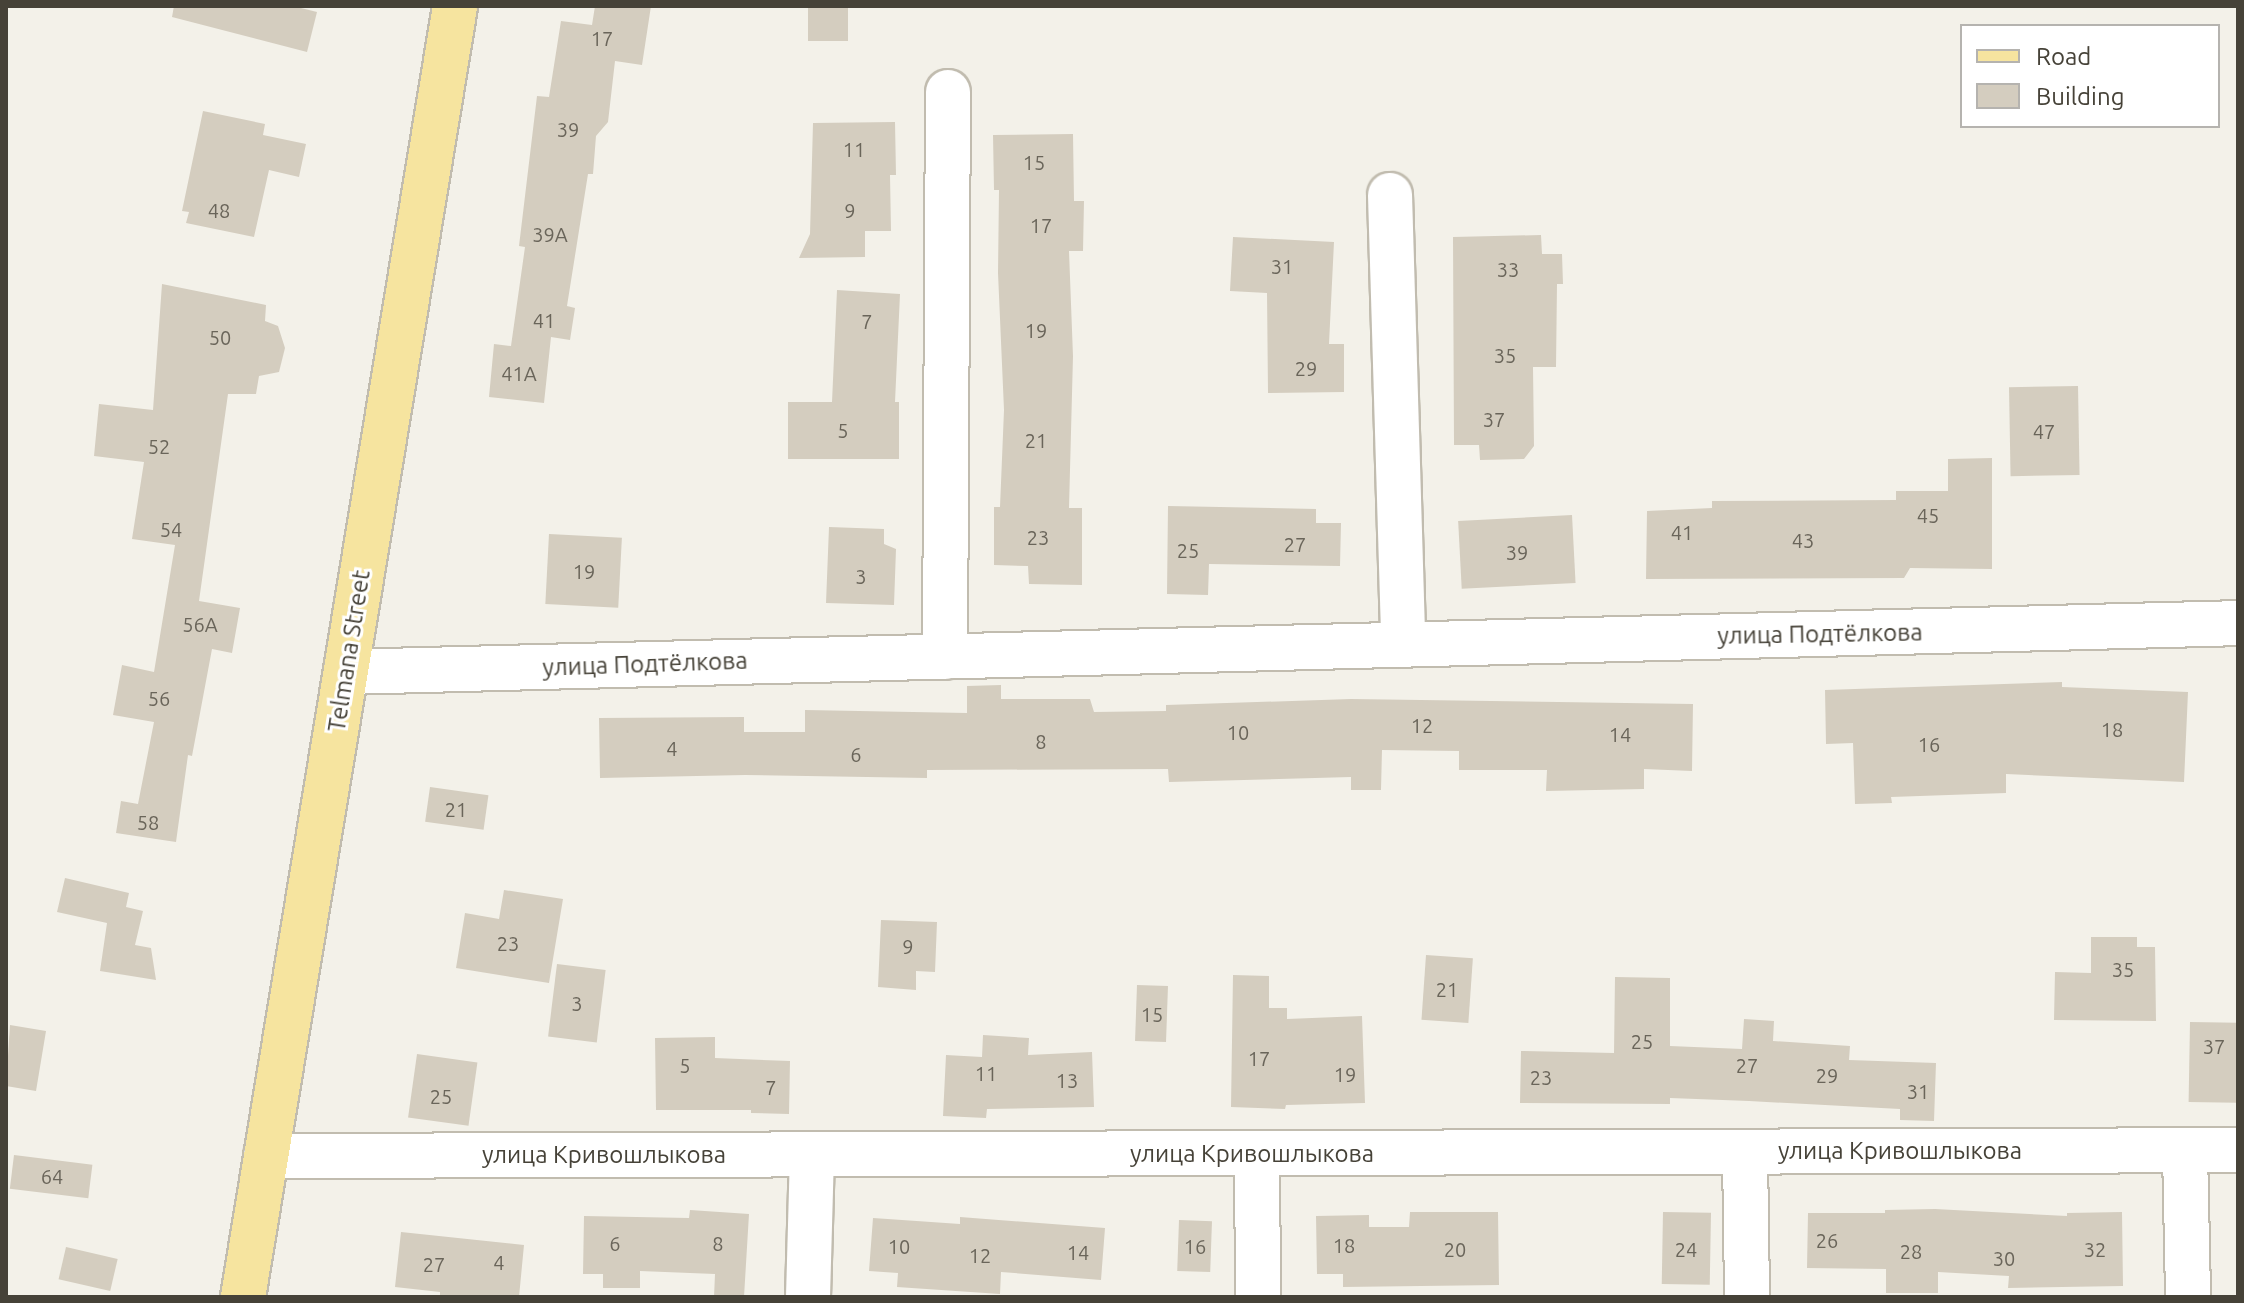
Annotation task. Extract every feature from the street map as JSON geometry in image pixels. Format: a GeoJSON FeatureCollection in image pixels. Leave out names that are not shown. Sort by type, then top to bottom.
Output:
{"type":"FeatureCollection","features":[{"type":"Feature","properties":{"kind":"main road","name":"Telmana Street"},"geometry":{"type":"LineString","coordinates":[[243,1297],[455,6]]}},
{"type":"Feature","properties":{"kind":"street"},"geometry":{"type":"LineString","coordinates":[[945,657],[948,92]]}},
{"type":"Feature","properties":{"kind":"street"},"geometry":{"type":"LineString","coordinates":[[1390,195],[1403,645]]}},
{"type":"Feature","properties":{"kind":"street","name":"улица Подтёлкова"},"geometry":{"type":"LineString","coordinates":[[346,672],[2238,623]]}},
{"type":"Feature","properties":{"kind":"street","name":"улица Кривошлыкова"},"geometry":{"type":"LineString","coordinates":[[266,1156],[2238,1150]]}},
{"type":"Feature","properties":{"kind":"street"},"geometry":{"type":"LineString","coordinates":[[2185,1151],[2188,1297]]}},
{"type":"Feature","properties":{"kind":"street"},"geometry":{"type":"LineString","coordinates":[[1745,1152],[1747,1297]]}},
{"type":"Feature","properties":{"kind":"street"},"geometry":{"type":"LineString","coordinates":[[1257,1154],[1258,1297]]}},
{"type":"Feature","properties":{"kind":"street"},"geometry":{"type":"LineString","coordinates":[[808,1297],[812,1155]]}},
{"type":"Feature","properties":{"kind":"building"},"geometry":{"type":"Polygon","coordinates":[[[174,6],[293,6],[317,12],[307,52],[172,17],[174,6]]]}},
{"type":"Feature","properties":{"kind":"building"},"geometry":{"type":"Polygon","coordinates":[[[595,6],[651,6],[642,65],[615,61],[608,122],[596,136],[593,174],[588,174],[567,306],[575,308],[570,340],[551,337],[544,403],[489,397],[494,344],[511,346],[525,247],[519,246],[537,96],[549,97],[561,21],[592,25],[595,6]]]}},
{"type":"Feature","properties":{"kind":"building"},"geometry":{"type":"Polygon","coordinates":[[[808,6],[848,6],[848,41],[808,41],[808,6]]]}},
{"type":"Feature","properties":{"kind":"building"},"geometry":{"type":"Polygon","coordinates":[[[203,111],[265,124],[263,135],[306,144],[299,177],[269,170],[254,237],[186,223],[189,212],[182,211],[203,111]]]}},
{"type":"Feature","properties":{"kind":"building"},"geometry":{"type":"Polygon","coordinates":[[[895,122],[896,175],[890,175],[891,231],[865,231],[865,257],[799,258],[810,234],[813,123],[895,122]]]}},
{"type":"Feature","properties":{"kind":"building"},"geometry":{"type":"Polygon","coordinates":[[[1073,134],[1074,201],[1084,201],[1083,251],[1069,251],[1073,356],[1069,508],[1082,508],[1082,585],[1029,584],[1028,566],[994,565],[994,507],[1000,507],[1004,410],[998,273],[999,190],[994,190],[993,135],[1073,134]]]}},
{"type":"Feature","properties":{"kind":"building"},"geometry":{"type":"Polygon","coordinates":[[[1541,235],[1542,254],[1562,254],[1563,284],[1557,284],[1556,367],[1533,367],[1534,446],[1524,459],[1480,460],[1479,445],[1454,445],[1453,237],[1541,235]]]}},
{"type":"Feature","properties":{"kind":"building"},"geometry":{"type":"Polygon","coordinates":[[[1233,237],[1334,242],[1329,344],[1344,344],[1344,392],[1268,393],[1267,293],[1230,291],[1233,237]]]}},
{"type":"Feature","properties":{"kind":"building"},"geometry":{"type":"Polygon","coordinates":[[[162,284],[266,305],[265,321],[278,326],[285,348],[279,372],[259,376],[256,394],[228,394],[199,601],[240,608],[232,653],[212,649],[192,756],[188,755],[176,842],[116,833],[121,801],[138,804],[154,722],[113,715],[122,665],[154,672],[175,545],[132,539],[144,462],[94,456],[99,404],[153,410],[162,284]]]}},
{"type":"Feature","properties":{"kind":"building"},"geometry":{"type":"Polygon","coordinates":[[[837,290],[900,294],[895,402],[899,402],[899,459],[788,459],[788,402],[832,402],[837,290]]]}},
{"type":"Feature","properties":{"kind":"building"},"geometry":{"type":"Polygon","coordinates":[[[2078,386],[2080,475],[2011,476],[2009,387],[2078,386]]]}},
{"type":"Feature","properties":{"kind":"building"},"geometry":{"type":"Polygon","coordinates":[[[1992,458],[1992,569],[1910,568],[1904,578],[1646,579],[1647,511],[1712,508],[1712,501],[1896,500],[1896,491],[1948,491],[1948,459],[1992,458]]]}},
{"type":"Feature","properties":{"kind":"building"},"geometry":{"type":"Polygon","coordinates":[[[1168,506],[1316,509],[1316,523],[1341,523],[1340,566],[1209,564],[1208,595],[1167,594],[1168,506]]]}},
{"type":"Feature","properties":{"kind":"building"},"geometry":{"type":"Polygon","coordinates":[[[1572,515],[1576,583],[1462,589],[1458,521],[1572,515]]]}},
{"type":"Feature","properties":{"kind":"building"},"geometry":{"type":"Polygon","coordinates":[[[829,527],[884,529],[884,544],[896,549],[894,605],[826,603],[829,527]]]}},
{"type":"Feature","properties":{"kind":"building"},"geometry":{"type":"Polygon","coordinates":[[[549,534],[622,538],[618,608],[545,604],[549,534]]]}},
{"type":"Feature","properties":{"kind":"building"},"geometry":{"type":"Polygon","coordinates":[[[2062,682],[2062,687],[2188,692],[2184,782],[2006,774],[2006,793],[1891,797],[1892,803],[1855,804],[1853,743],[1826,744],[1825,690],[2062,682]]]}},
{"type":"Feature","properties":{"kind":"building"},"geometry":{"type":"Polygon","coordinates":[[[1001,685],[1001,699],[1090,699],[1094,712],[1166,711],[1166,705],[1351,699],[1693,704],[1692,771],[1644,769],[1644,789],[1546,791],[1547,770],[1459,770],[1459,751],[1382,750],[1381,790],[1351,790],[1351,777],[1169,782],[1168,769],[927,770],[927,778],[745,775],[600,778],[599,718],[744,717],[744,732],[805,732],[805,710],[967,713],[967,686],[1001,685]]]}},
{"type":"Feature","properties":{"kind":"building"},"geometry":{"type":"Polygon","coordinates":[[[430,787],[488,795],[484,830],[425,822],[430,787]]]}},
{"type":"Feature","properties":{"kind":"building"},"geometry":{"type":"Polygon","coordinates":[[[65,878],[129,893],[126,907],[143,911],[135,945],[151,948],[156,980],[100,971],[107,923],[57,912],[65,878]]]}},
{"type":"Feature","properties":{"kind":"building"},"geometry":{"type":"Polygon","coordinates":[[[504,890],[563,899],[549,983],[456,968],[465,913],[499,919],[504,890]]]}},
{"type":"Feature","properties":{"kind":"building"},"geometry":{"type":"Polygon","coordinates":[[[881,920],[937,922],[935,972],[916,971],[916,990],[878,987],[881,920]]]}},
{"type":"Feature","properties":{"kind":"building"},"geometry":{"type":"Polygon","coordinates":[[[2091,937],[2137,937],[2137,947],[2155,947],[2156,1021],[2054,1020],[2055,972],[2091,973],[2091,937]]]}},
{"type":"Feature","properties":{"kind":"building"},"geometry":{"type":"Polygon","coordinates":[[[1426,955],[1473,958],[1468,1023],[1421,1020],[1426,955]]]}},
{"type":"Feature","properties":{"kind":"building"},"geometry":{"type":"Polygon","coordinates":[[[557,964],[606,970],[597,1042],[548,1036],[557,964]]]}},
{"type":"Feature","properties":{"kind":"building"},"geometry":{"type":"Polygon","coordinates":[[[1233,975],[1269,976],[1269,1008],[1287,1008],[1287,1019],[1362,1016],[1365,1103],[1286,1105],[1285,1109],[1231,1107],[1233,975]]]}},
{"type":"Feature","properties":{"kind":"building"},"geometry":{"type":"Polygon","coordinates":[[[1615,977],[1670,978],[1670,1046],[1742,1049],[1744,1019],[1774,1021],[1773,1041],[1850,1046],[1849,1060],[1936,1063],[1934,1121],[1900,1120],[1900,1109],[1749,1101],[1670,1098],[1670,1104],[1520,1103],[1521,1051],[1614,1053],[1615,977]]]}},
{"type":"Feature","properties":{"kind":"building"},"geometry":{"type":"Polygon","coordinates":[[[1137,985],[1168,986],[1166,1042],[1135,1041],[1137,985]]]}},
{"type":"Feature","properties":{"kind":"building"},"geometry":{"type":"Polygon","coordinates":[[[2190,1022],[2238,1023],[2237,1103],[2189,1102],[2190,1022]]]}},
{"type":"Feature","properties":{"kind":"building"},"geometry":{"type":"Polygon","coordinates":[[[10,1025],[46,1031],[36,1091],[6,1086],[10,1025]]]}},
{"type":"Feature","properties":{"kind":"building"},"geometry":{"type":"Polygon","coordinates":[[[983,1035],[1029,1038],[1028,1055],[1092,1052],[1094,1107],[987,1109],[986,1118],[943,1116],[946,1055],[982,1057],[983,1035]]]}},
{"type":"Feature","properties":{"kind":"building"},"geometry":{"type":"Polygon","coordinates":[[[715,1037],[715,1058],[790,1061],[789,1114],[751,1113],[751,1110],[656,1110],[655,1038],[715,1037]]]}},
{"type":"Feature","properties":{"kind":"building"},"geometry":{"type":"Polygon","coordinates":[[[417,1054],[477,1062],[468,1126],[408,1117],[417,1054]]]}},
{"type":"Feature","properties":{"kind":"building"},"geometry":{"type":"Polygon","coordinates":[[[14,1155],[92,1165],[88,1198],[10,1189],[14,1155]]]}},
{"type":"Feature","properties":{"kind":"building"},"geometry":{"type":"Polygon","coordinates":[[[1935,1209],[2067,1216],[2067,1213],[2122,1212],[2123,1286],[2008,1288],[2009,1276],[1938,1272],[1938,1293],[1886,1293],[1886,1269],[1807,1268],[1808,1213],[1885,1213],[1885,1210],[1935,1209]]]}},
{"type":"Feature","properties":{"kind":"building"},"geometry":{"type":"Polygon","coordinates":[[[690,1210],[749,1214],[744,1297],[714,1297],[715,1274],[640,1271],[640,1288],[603,1288],[603,1274],[583,1274],[584,1216],[689,1218],[690,1210]]]}},
{"type":"Feature","properties":{"kind":"building"},"geometry":{"type":"Polygon","coordinates":[[[1410,1212],[1498,1212],[1499,1285],[1343,1287],[1343,1274],[1317,1274],[1316,1216],[1369,1215],[1369,1227],[1409,1227],[1410,1212]]]}},
{"type":"Feature","properties":{"kind":"building"},"geometry":{"type":"Polygon","coordinates":[[[1663,1212],[1711,1213],[1710,1285],[1662,1284],[1663,1212]]]}},
{"type":"Feature","properties":{"kind":"building"},"geometry":{"type":"Polygon","coordinates":[[[960,1217],[1105,1228],[1101,1280],[1001,1272],[1000,1294],[897,1287],[898,1273],[869,1271],[873,1218],[960,1224],[960,1217]]]}},
{"type":"Feature","properties":{"kind":"building"},"geometry":{"type":"Polygon","coordinates":[[[1179,1220],[1212,1221],[1210,1272],[1177,1271],[1179,1220]]]}},
{"type":"Feature","properties":{"kind":"building"},"geometry":{"type":"Polygon","coordinates":[[[401,1232],[524,1245],[519,1297],[440,1297],[440,1292],[395,1287],[401,1232]]]}},
{"type":"Feature","properties":{"kind":"building"},"geometry":{"type":"Polygon","coordinates":[[[66,1247],[118,1259],[110,1291],[59,1279],[66,1247]]]}}]}
